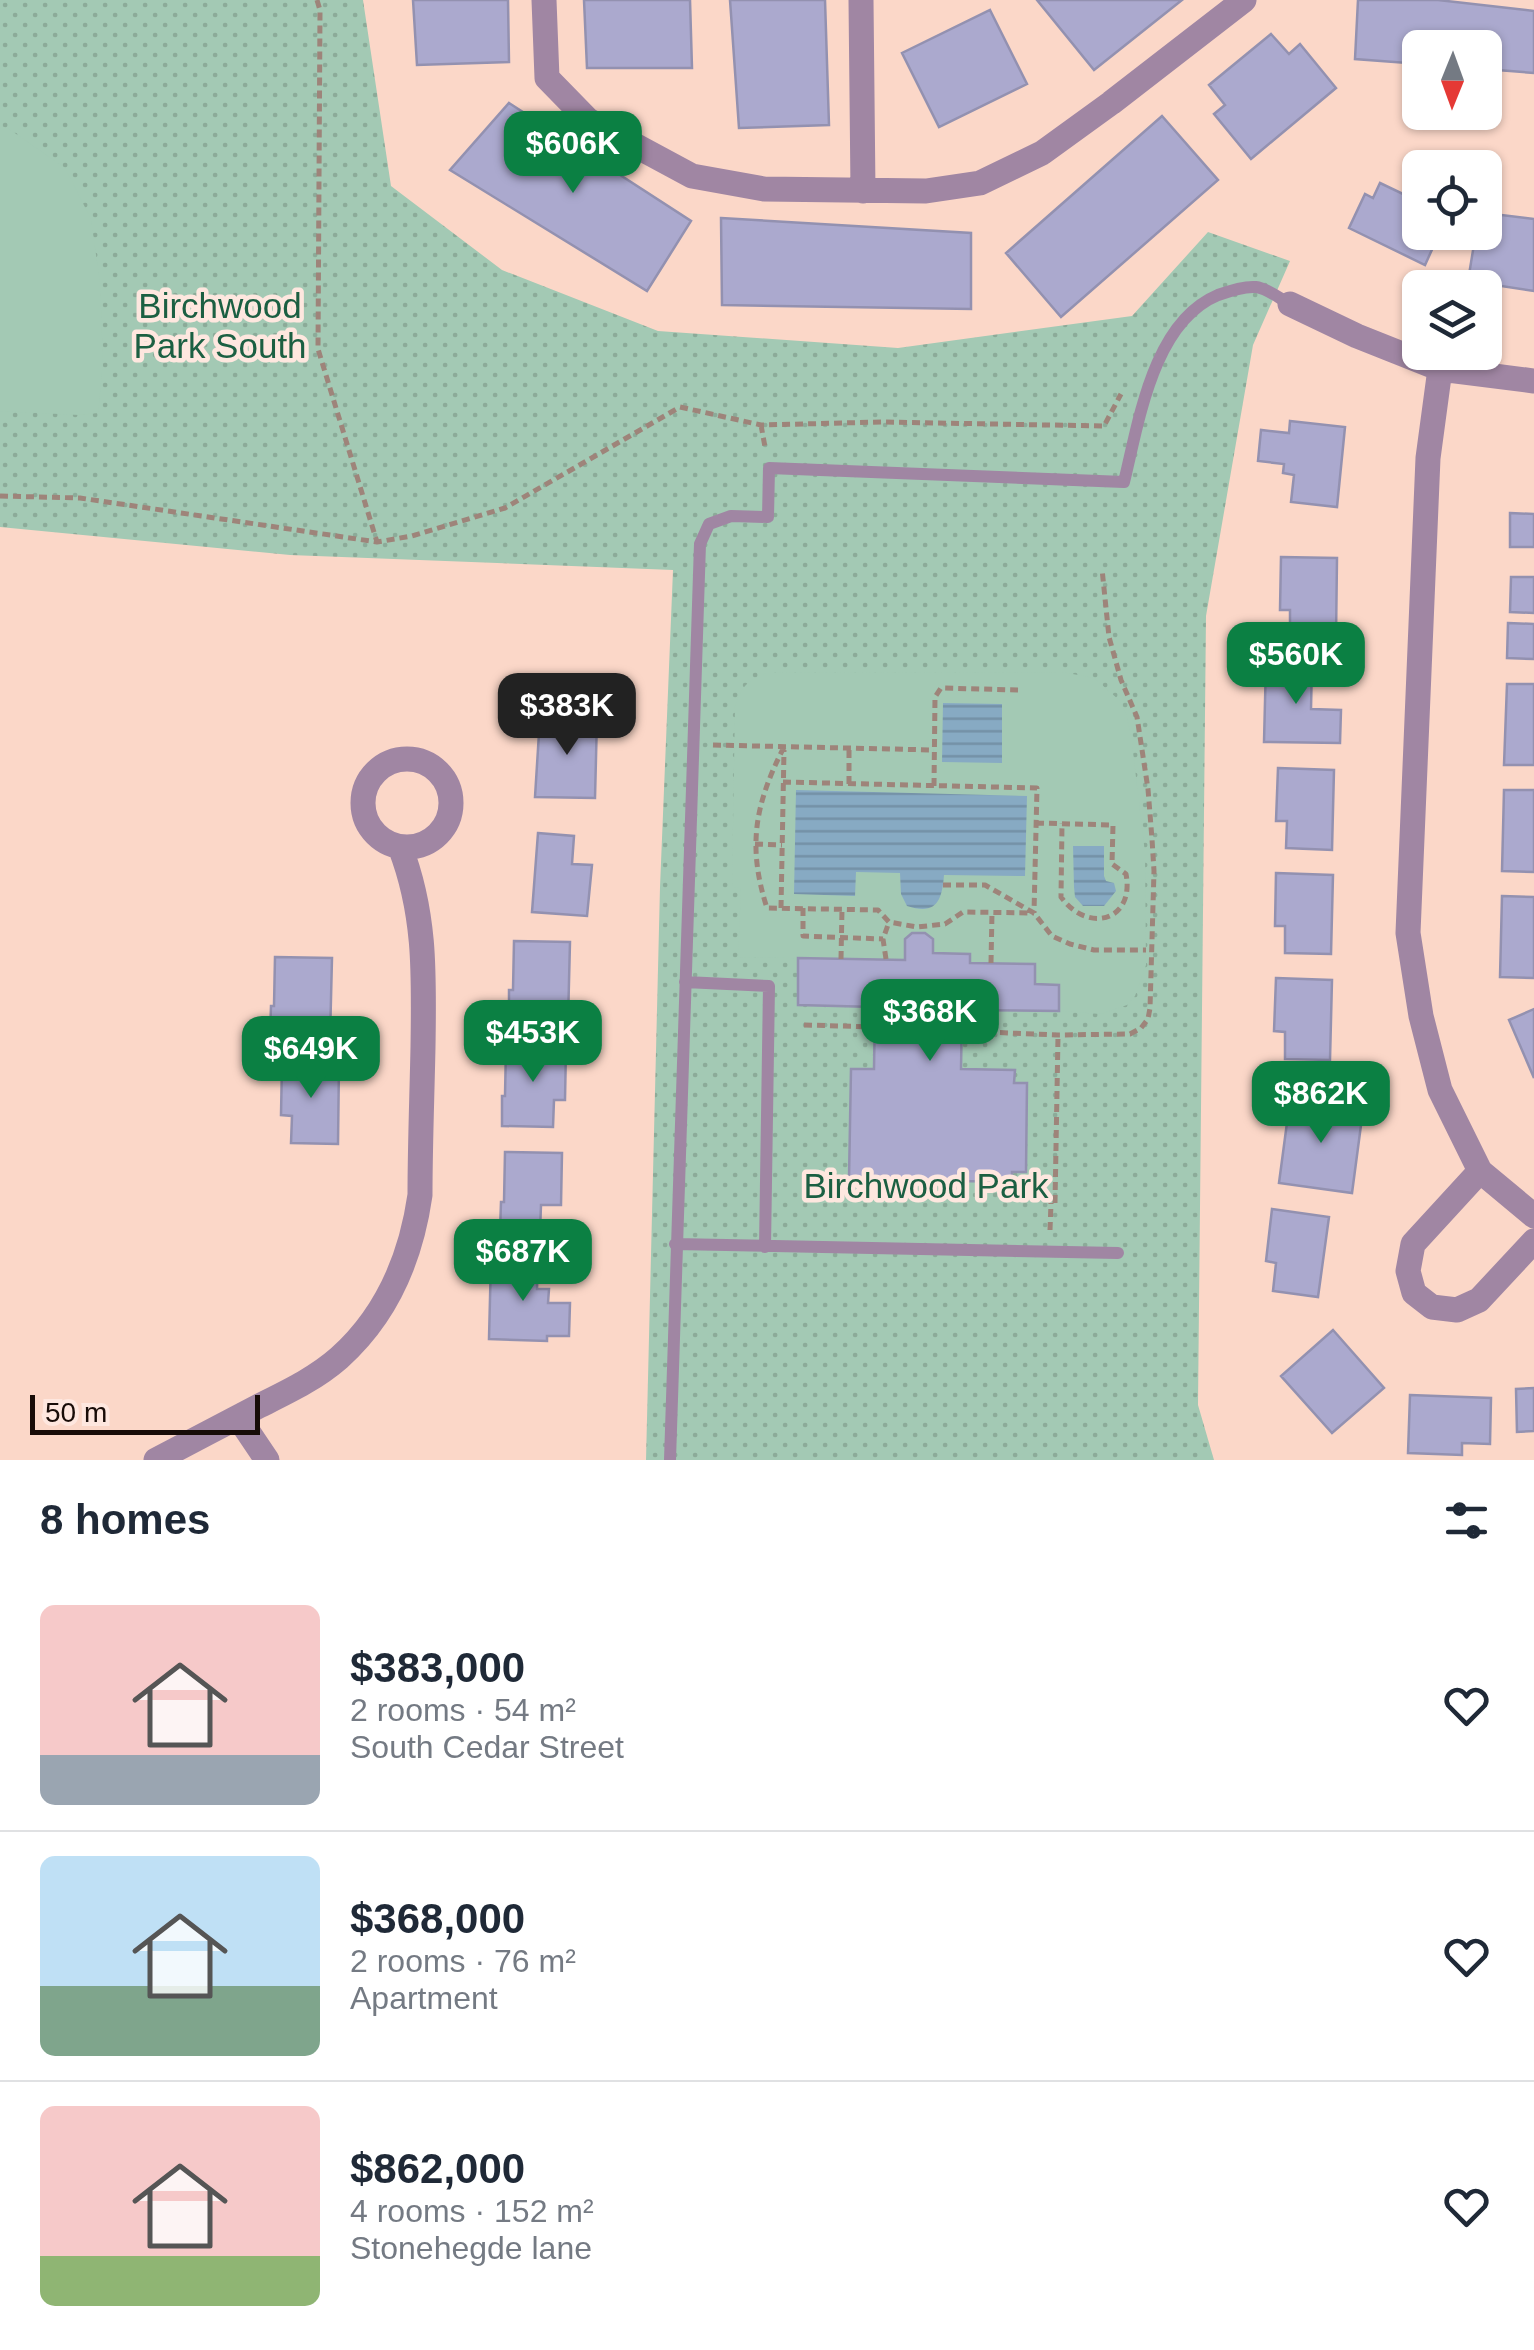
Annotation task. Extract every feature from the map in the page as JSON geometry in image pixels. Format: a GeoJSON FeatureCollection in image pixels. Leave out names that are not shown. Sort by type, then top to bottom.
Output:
{"type":"FeatureCollection","features":[{"type":"Feature","properties":{"kind":"street"},"geometry":{"type":"LineString","coordinates":[[544,0],[547,78],[588,120],[692,176],[764,189],[863,191],[926,190],[980,183],[1042,153],[1244,0]]}},
{"type":"Feature","properties":{"kind":"street"},"geometry":{"type":"LineString","coordinates":[[861,0],[863,191]]}},
{"type":"Feature","properties":{"kind":"street"},"geometry":{"type":"LineString","coordinates":[[1290,304],[1402,354]]}},
{"type":"Feature","properties":{"kind":"street"},"geometry":{"type":"LineString","coordinates":[[1440,370],[1428,458],[1408,933],[1421,1016],[1440,1090],[1480,1171],[1534,1216]]}},
{"type":"Feature","properties":{"kind":"street"},"geometry":{"type":"LineString","coordinates":[[1447,370],[1534,382]]}},
{"type":"Feature","properties":{"kind":"street"},"geometry":{"type":"LineString","coordinates":[[156,1460],[310,1380],[362,1334],[403,1268],[420,1195],[424,984],[420,920],[400,846]]}},
{"type":"Feature","properties":{"kind":"street"},"geometry":{"type":"LineString","coordinates":[[1480,1171],[1413,1244],[1408,1270],[1414,1293],[1432,1307],[1457,1310],[1480,1300],[1534,1241]]}},
{"type":"Feature","properties":{"kind":"street"},"geometry":{"type":"LineString","coordinates":[[238,1417],[266,1460]]}},
{"type":"Feature","properties":{"kind":"lane"},"geometry":{"type":"LineString","coordinates":[[670,1460],[700,544],[708,524],[731,516],[768,516],[768,468],[1124,482],[1146,395],[1174,330],[1200,302],[1230,290],[1258,287],[1290,304]]}},
{"type":"Feature","properties":{"kind":"lane"},"geometry":{"type":"LineString","coordinates":[[684,982],[770,986],[765,1246]]}},
{"type":"Feature","properties":{"kind":"lane"},"geometry":{"type":"LineString","coordinates":[[676,1244],[1118,1253]]}},
{"type":"Feature","properties":{"kind":"path"},"geometry":{"type":"LineString","coordinates":[[316,0],[320,10],[318,349],[376,542]]}},
{"type":"Feature","properties":{"kind":"path"},"geometry":{"type":"LineString","coordinates":[[0,496],[80,498],[376,542],[412,536],[505,508],[680,407],[761,425],[882,422],[1104,426],[1128,381]]}},
{"type":"Feature","properties":{"kind":"path"},"geometry":{"type":"LineString","coordinates":[[961,1031],[1130,1034],[1148,1019],[1154,872],[1148,788],[1137,717],[1109,637],[1102,569]]}},
{"type":"Feature","properties":{"kind":"path"},"geometry":{"type":"LineString","coordinates":[[934,786],[935,697],[942,688],[1018,690]]}},
{"type":"Feature","properties":{"kind":"path"},"geometry":{"type":"LineString","coordinates":[[934,733],[943,733]]}},
{"type":"Feature","properties":{"kind":"path"},"geometry":{"type":"LineString","coordinates":[[710,745],[934,750]]}},
{"type":"Feature","properties":{"kind":"path"},"geometry":{"type":"LineString","coordinates":[[781,908],[784,747]]}},
{"type":"Feature","properties":{"kind":"path"},"geometry":{"type":"LineString","coordinates":[[784,747],[760,802],[755,844],[759,882],[767,908],[878,910],[889,922],[917,930],[945,924],[964,912],[1034,913]]}},
{"type":"Feature","properties":{"kind":"path"},"geometry":{"type":"LineString","coordinates":[[849,748],[849,784]]}},
{"type":"Feature","properties":{"kind":"path"},"geometry":{"type":"LineString","coordinates":[[783,782],[924,789],[1037,788],[1034,913]]}},
{"type":"Feature","properties":{"kind":"path"},"geometry":{"type":"LineString","coordinates":[[1036,823],[1062,823],[1113,825],[1112,864],[1126,874],[1129,888],[1122,905],[1112,915],[1093,920],[1080,916],[1061,897],[1062,823]]}},
{"type":"Feature","properties":{"kind":"path"},"geometry":{"type":"LineString","coordinates":[[755,844],[782,845]]}},
{"type":"Feature","properties":{"kind":"path"},"geometry":{"type":"LineString","coordinates":[[943,885],[985,886],[1034,913],[1052,936],[1070,944],[1094,950],[1146,950]]}},
{"type":"Feature","properties":{"kind":"path"},"geometry":{"type":"LineString","coordinates":[[803,908],[803,936],[883,939]]}},
{"type":"Feature","properties":{"kind":"path"},"geometry":{"type":"LineString","coordinates":[[841,958],[842,910]]}},
{"type":"Feature","properties":{"kind":"path"},"geometry":{"type":"LineString","coordinates":[[991,963],[992,912]]}},
{"type":"Feature","properties":{"kind":"path"},"geometry":{"type":"LineString","coordinates":[[886,959],[883,939],[889,922]]}},
{"type":"Feature","properties":{"kind":"path"},"geometry":{"type":"LineString","coordinates":[[804,1025],[874,1027]]}},
{"type":"Feature","properties":{"kind":"path"},"geometry":{"type":"LineString","coordinates":[[1055,1202],[1058,1035]]}},
{"type":"Feature","properties":{"kind":"green space","name":"Birchwood Park"},"geometry":{"type":"Polygon","coordinates":[[[0,0],[363,0],[391,186],[502,270],[658,331],[898,348],[1132,316],[1208,232],[1290,261],[1253,345],[1206,616],[1198,1405],[1214,1460],[646,1460],[660,887],[673,570],[290,555],[0,527],[0,0]]]}},
{"type":"Feature","properties":{"kind":"green space"},"geometry":{"type":"Polygon","coordinates":[[[0,126],[65,168],[91,219],[100,283],[103,362],[98,413],[0,411],[0,126]]]}},
{"type":"Feature","properties":{"kind":"green space"},"geometry":{"type":"Polygon","coordinates":[[[1062,672],[1094,678],[1119,700],[1131,735],[1145,853],[1146,965],[1135,996],[1127,1005],[1101,1014],[1059,1011],[1059,985],[1035,984],[1035,964],[970,963],[969,954],[933,953],[933,939],[925,933],[912,933],[905,939],[905,960],[738,957],[741,888],[732,887],[735,706],[750,681],[767,673],[1062,672]]]}},
{"type":"Feature","properties":{"kind":"water"},"geometry":{"type":"Polygon","coordinates":[[[943,703],[1002,704],[1002,763],[942,762],[943,703]]]}},
{"type":"Feature","properties":{"kind":"water"},"geometry":{"type":"Polygon","coordinates":[[[796,790],[1027,796],[1025,876],[944,875],[936,904],[925,909],[907,906],[901,894],[900,873],[856,872],[855,896],[794,894],[796,790]]]}},
{"type":"Feature","properties":{"kind":"water"},"geometry":{"type":"Polygon","coordinates":[[[1073,846],[1104,846],[1104,876],[1114,883],[1116,891],[1104,906],[1083,906],[1075,897],[1073,846]]]}},
{"type":"Feature","properties":{"kind":"building"},"geometry":{"type":"Polygon","coordinates":[[[413,0],[508,0],[509,62],[417,65],[413,0]]]}},
{"type":"Feature","properties":{"kind":"building"},"geometry":{"type":"Polygon","coordinates":[[[584,0],[690,0],[692,68],[587,68],[584,0]]]}},
{"type":"Feature","properties":{"kind":"building"},"geometry":{"type":"Polygon","coordinates":[[[730,0],[825,0],[829,125],[739,128],[730,0]]]}},
{"type":"Feature","properties":{"kind":"building"},"geometry":{"type":"Polygon","coordinates":[[[1037,0],[1182,0],[1094,70],[1037,0]]]}},
{"type":"Feature","properties":{"kind":"building"},"geometry":{"type":"Polygon","coordinates":[[[1358,0],[1438,0],[1534,11],[1534,73],[1502,70],[1502,30],[1402,30],[1402,63],[1355,59],[1358,0]]]}},
{"type":"Feature","properties":{"kind":"building"},"geometry":{"type":"Polygon","coordinates":[[[990,10],[1027,84],[939,127],[902,53],[990,10]]]}},
{"type":"Feature","properties":{"kind":"building"},"geometry":{"type":"Polygon","coordinates":[[[1271,34],[1289,54],[1300,44],[1336,88],[1251,159],[1214,114],[1225,105],[1209,85],[1271,34]]]}},
{"type":"Feature","properties":{"kind":"building"},"geometry":{"type":"Polygon","coordinates":[[[509,103],[691,221],[647,291],[450,170],[509,103]]]}},
{"type":"Feature","properties":{"kind":"building"},"geometry":{"type":"Polygon","coordinates":[[[1162,116],[1218,180],[1061,317],[1006,253],[1162,116]]]}},
{"type":"Feature","properties":{"kind":"building"},"geometry":{"type":"Polygon","coordinates":[[[1380,183],[1402,193],[1402,250],[1432,250],[1425,265],[1349,228],[1365,194],[1373,198],[1380,183]]]}},
{"type":"Feature","properties":{"kind":"building"},"geometry":{"type":"Polygon","coordinates":[[[1502,215],[1534,219],[1534,291],[1502,286],[1502,270],[1470,270],[1473,250],[1502,250],[1502,215]]]}},
{"type":"Feature","properties":{"kind":"building"},"geometry":{"type":"Polygon","coordinates":[[[721,218],[971,233],[971,309],[722,305],[721,218]]]}},
{"type":"Feature","properties":{"kind":"building"},"geometry":{"type":"Polygon","coordinates":[[[1290,421],[1345,427],[1337,507],[1291,502],[1294,475],[1283,473],[1284,464],[1258,461],[1261,430],[1289,433],[1290,421]]]}},
{"type":"Feature","properties":{"kind":"building"},"geometry":{"type":"Polygon","coordinates":[[[1510,513],[1534,514],[1534,547],[1510,547],[1510,513]]]}},
{"type":"Feature","properties":{"kind":"building"},"geometry":{"type":"Polygon","coordinates":[[[1281,557],[1337,558],[1336,638],[1290,637],[1290,610],[1280,610],[1281,557]]]}},
{"type":"Feature","properties":{"kind":"building"},"geometry":{"type":"Polygon","coordinates":[[[1511,577],[1534,577],[1534,613],[1510,612],[1511,577]]]}},
{"type":"Feature","properties":{"kind":"building"},"geometry":{"type":"Polygon","coordinates":[[[1508,623],[1534,624],[1534,659],[1507,658],[1508,623]]]}},
{"type":"Feature","properties":{"kind":"building"},"geometry":{"type":"Polygon","coordinates":[[[1266,662],[1312,663],[1311,709],[1341,710],[1340,743],[1264,742],[1266,662]]]}},
{"type":"Feature","properties":{"kind":"building"},"geometry":{"type":"Polygon","coordinates":[[[1507,684],[1534,684],[1534,765],[1504,765],[1507,684]]]}},
{"type":"Feature","properties":{"kind":"building"},"geometry":{"type":"Polygon","coordinates":[[[540,717],[597,718],[595,798],[535,797],[540,717]]]}},
{"type":"Feature","properties":{"kind":"building"},"geometry":{"type":"Polygon","coordinates":[[[1278,768],[1334,770],[1332,850],[1286,848],[1287,821],[1276,821],[1278,768]]]}},
{"type":"Feature","properties":{"kind":"building"},"geometry":{"type":"Polygon","coordinates":[[[1504,790],[1534,790],[1534,872],[1502,871],[1504,790]]]}},
{"type":"Feature","properties":{"kind":"building"},"geometry":{"type":"Polygon","coordinates":[[[538,833],[574,836],[572,864],[592,865],[587,916],[532,912],[538,833]]]}},
{"type":"Feature","properties":{"kind":"building"},"geometry":{"type":"Polygon","coordinates":[[[1276,873],[1333,875],[1331,954],[1285,953],[1285,926],[1275,926],[1276,873]]]}},
{"type":"Feature","properties":{"kind":"building"},"geometry":{"type":"Polygon","coordinates":[[[1502,896],[1534,897],[1534,978],[1500,977],[1502,896]]]}},
{"type":"Feature","properties":{"kind":"building"},"geometry":{"type":"Polygon","coordinates":[[[912,933],[925,933],[933,939],[933,953],[970,954],[970,963],[1035,964],[1035,984],[1059,985],[1059,1011],[962,1010],[961,1069],[1015,1070],[1014,1083],[1027,1083],[1026,1172],[1012,1172],[1012,1182],[849,1179],[851,1069],[874,1069],[875,1007],[798,1005],[798,958],[905,960],[905,939],[912,933]]]}},
{"type":"Feature","properties":{"kind":"building"},"geometry":{"type":"Polygon","coordinates":[[[514,941],[570,942],[568,1022],[509,1021],[514,941]]]}},
{"type":"Feature","properties":{"kind":"building"},"geometry":{"type":"Polygon","coordinates":[[[275,957],[332,958],[330,1039],[270,1037],[275,957]]]}},
{"type":"Feature","properties":{"kind":"building"},"geometry":{"type":"Polygon","coordinates":[[[1276,978],[1332,980],[1330,1060],[1285,1059],[1285,1032],[1274,1031],[1276,978]]]}},
{"type":"Feature","properties":{"kind":"building"},"geometry":{"type":"Polygon","coordinates":[[[1534,1009],[1534,1078],[1509,1020],[1534,1009]]]}},
{"type":"Feature","properties":{"kind":"building"},"geometry":{"type":"Polygon","coordinates":[[[506,1046],[566,1048],[565,1100],[554,1100],[553,1127],[502,1126],[506,1046]]]}},
{"type":"Feature","properties":{"kind":"building"},"geometry":{"type":"Polygon","coordinates":[[[282,1062],[339,1063],[338,1144],[291,1143],[292,1116],[281,1115],[282,1062]]]}},
{"type":"Feature","properties":{"kind":"building"},"geometry":{"type":"Polygon","coordinates":[[[1290,1100],[1363,1110],[1352,1193],[1279,1183],[1290,1100]]]}},
{"type":"Feature","properties":{"kind":"building"},"geometry":{"type":"Polygon","coordinates":[[[505,1152],[562,1153],[561,1205],[541,1205],[540,1232],[500,1232],[505,1152]]]}},
{"type":"Feature","properties":{"kind":"building"},"geometry":{"type":"Polygon","coordinates":[[[1272,1209],[1329,1217],[1318,1297],[1273,1291],[1276,1263],[1266,1261],[1272,1209]]]}},
{"type":"Feature","properties":{"kind":"building"},"geometry":{"type":"Polygon","coordinates":[[[491,1259],[538,1260],[537,1289],[549,1289],[548,1303],[570,1303],[569,1336],[547,1336],[547,1341],[489,1339],[491,1259]]]}},
{"type":"Feature","properties":{"kind":"building"},"geometry":{"type":"Polygon","coordinates":[[[1333,1330],[1384,1388],[1332,1433],[1281,1376],[1333,1330]]]}},
{"type":"Feature","properties":{"kind":"building"},"geometry":{"type":"Polygon","coordinates":[[[1534,1388],[1534,1431],[1517,1432],[1516,1389],[1534,1388]]]}},
{"type":"Feature","properties":{"kind":"building"},"geometry":{"type":"Polygon","coordinates":[[[1410,1395],[1491,1398],[1490,1444],[1462,1443],[1462,1455],[1408,1453],[1410,1395]]]}},
{"type":"Feature","properties":{"kind":"park label","name":"Birchwood Park South"},"geometry":{"type":"Point","coordinates":[220,325]}}]}
